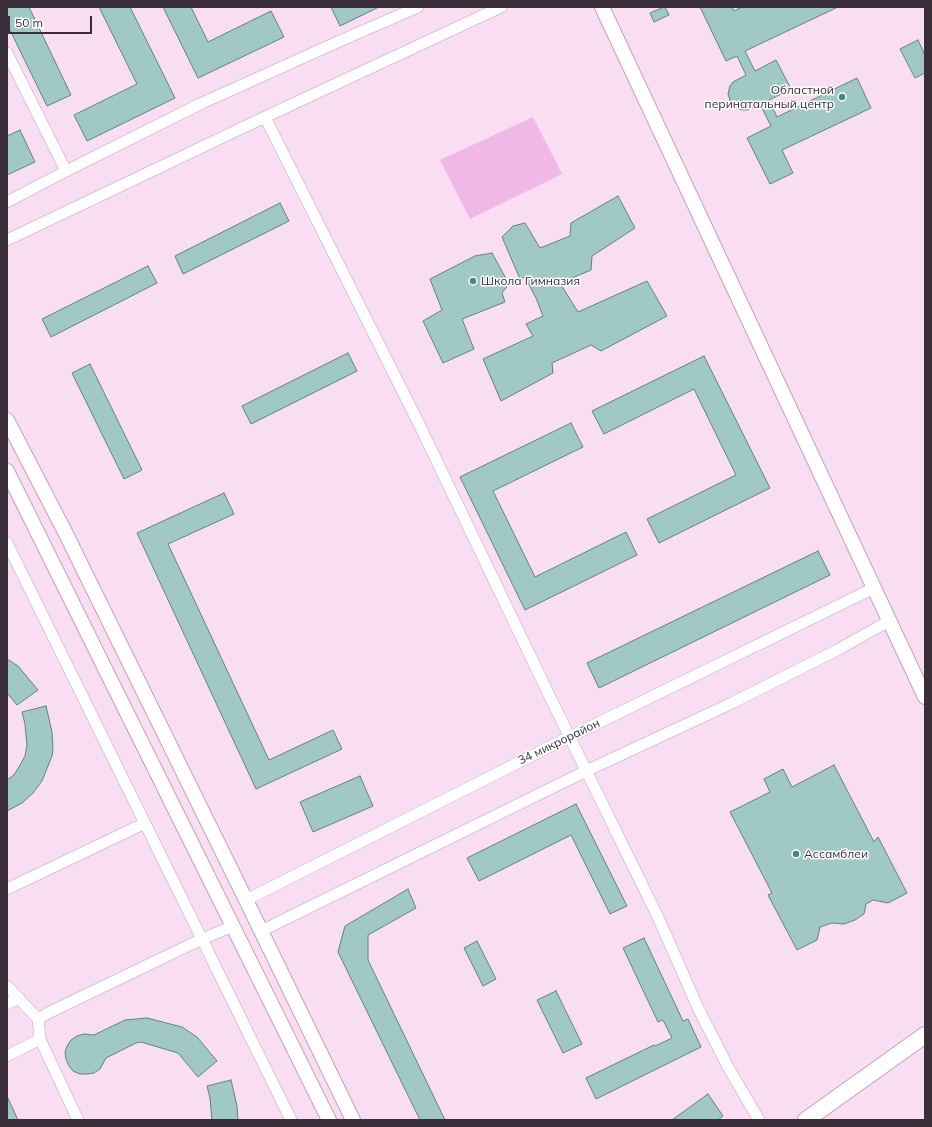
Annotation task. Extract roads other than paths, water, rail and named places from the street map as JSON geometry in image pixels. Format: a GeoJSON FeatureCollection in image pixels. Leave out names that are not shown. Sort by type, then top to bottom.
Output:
{"type":"FeatureCollection","features":[{"type":"Feature","properties":{"kind":"main road"},"geometry":{"type":"LineString","coordinates":[[806,1120],[925,1035]]}},
{"type":"Feature","properties":{"kind":"main road"},"geometry":{"type":"LineString","coordinates":[[822,1120],[925,1047]]}},
{"type":"Feature","properties":{"kind":"street"},"geometry":{"type":"LineString","coordinates":[[7,202],[200,104],[418,7]]}},
{"type":"Feature","properties":{"kind":"street"},"geometry":{"type":"LineString","coordinates":[[7,240],[501,7]]}},
{"type":"Feature","properties":{"kind":"street"},"geometry":{"type":"LineString","coordinates":[[602,7],[925,697]]}},
{"type":"Feature","properties":{"kind":"street"},"geometry":{"type":"LineString","coordinates":[[7,53],[66,171]]}},
{"type":"Feature","properties":{"kind":"street"},"geometry":{"type":"LineString","coordinates":[[265,117],[420,426],[657,915],[728,1068],[759,1120]]}},
{"type":"Feature","properties":{"kind":"street"},"geometry":{"type":"LineString","coordinates":[[7,420],[65,532],[353,1120]]}},
{"type":"Feature","properties":{"kind":"street"},"geometry":{"type":"LineString","coordinates":[[7,471],[329,1120]]}},
{"type":"Feature","properties":{"kind":"street"},"geometry":{"type":"LineString","coordinates":[[7,543],[291,1120]]}},
{"type":"Feature","properties":{"kind":"street","name":"34 микрорайон"},"geometry":{"type":"LineString","coordinates":[[246,900],[570,737],[874,588]]}},
{"type":"Feature","properties":{"kind":"street"},"geometry":{"type":"LineString","coordinates":[[261,931],[586,771],[732,703],[839,649],[889,621]]}},
{"type":"Feature","properties":{"kind":"street"},"geometry":{"type":"LineString","coordinates":[[7,889],[145,823]]}},
{"type":"Feature","properties":{"kind":"street"},"geometry":{"type":"LineString","coordinates":[[38,1019],[202,939],[233,926]]}},
{"type":"Feature","properties":{"kind":"street"},"geometry":{"type":"LineString","coordinates":[[7,986],[38,1019],[40,1039],[78,1120]]}},
{"type":"Feature","properties":{"kind":"street"},"geometry":{"type":"LineString","coordinates":[[7,1004],[19,998]]}},
{"type":"Feature","properties":{"kind":"street"},"geometry":{"type":"LineString","coordinates":[[7,1056],[40,1039]]}},
{"type":"Feature","properties":{"kind":"place","name":"Областной перинатальный центр"},"geometry":{"type":"Point","coordinates":[842,97]}},
{"type":"Feature","properties":{"kind":"place","name":"Школа Гимназия"},"geometry":{"type":"Point","coordinates":[473,281]}},
{"type":"Feature","properties":{"kind":"place","name":"Ассамблеи"},"geometry":{"type":"Point","coordinates":[796,854]}}]}
